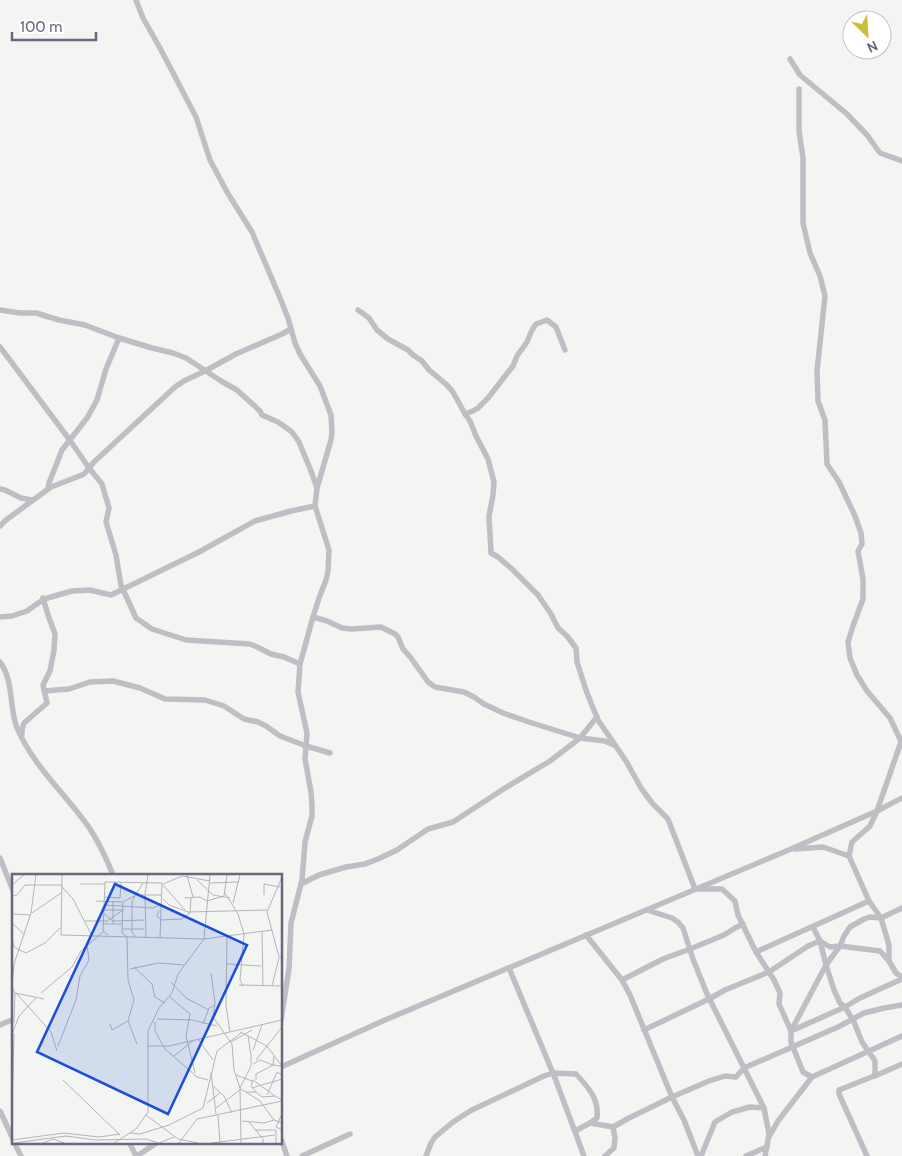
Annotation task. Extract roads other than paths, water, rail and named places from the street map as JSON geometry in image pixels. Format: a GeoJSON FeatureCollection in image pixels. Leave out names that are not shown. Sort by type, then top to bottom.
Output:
{"type":"FeatureCollection","features":[{"type":"Feature","properties":{"kind":"street"},"geometry":{"type":"LineString","coordinates":[[136,0],[143,18],[196,117],[210,160],[252,232],[278,292],[300,354],[320,386],[331,415],[331,440],[317,488],[315,506],[329,550],[329,557],[326,580],[300,664],[298,692],[307,732],[305,759],[311,792],[312,816],[305,842],[302,884],[292,923],[289,969],[282,1014]]}},
{"type":"Feature","properties":{"kind":"street"},"geometry":{"type":"LineString","coordinates":[[790,59],[800,75],[847,114],[867,135],[880,153],[902,161]]}},
{"type":"Feature","properties":{"kind":"street"},"geometry":{"type":"LineString","coordinates":[[799,89],[799,131],[803,158],[803,223],[810,253],[820,276],[825,296],[816,371],[818,401],[825,420],[827,464],[839,482],[854,516],[861,533],[862,544],[858,551],[863,579],[863,598],[848,642],[850,658],[857,675],[867,691],[890,718],[902,740],[877,811],[870,826],[852,842],[849,856],[869,901],[881,918],[889,945],[889,960]]}},
{"type":"Feature","properties":{"kind":"street"},"geometry":{"type":"LineString","coordinates":[[0,310],[36,313],[58,320],[85,325],[118,338],[186,358],[244,395],[262,415],[278,422],[292,432],[299,442],[317,488]]}},
{"type":"Feature","properties":{"kind":"street"},"geometry":{"type":"LineString","coordinates":[[358,310],[369,318],[377,330],[388,339],[408,350],[447,385],[470,421],[488,459],[494,482],[489,522],[491,553],[512,569],[538,595],[558,628],[576,648],[577,662],[597,717],[626,761],[640,788],[668,818],[695,889]]}},
{"type":"Feature","properties":{"kind":"street"},"geometry":{"type":"LineString","coordinates":[[470,421],[474,411],[488,398],[513,366],[536,324],[547,320],[554,325],[566,350]]}},
{"type":"Feature","properties":{"kind":"street"},"geometry":{"type":"LineString","coordinates":[[0,526],[48,489],[82,475],[175,387],[248,348],[291,329]]}},
{"type":"Feature","properties":{"kind":"street"},"geometry":{"type":"LineString","coordinates":[[48,489],[62,450],[87,418],[97,400],[118,338]]}},
{"type":"Feature","properties":{"kind":"street"},"geometry":{"type":"LineString","coordinates":[[0,347],[102,484],[110,508],[106,522],[116,555],[122,588],[136,618],[152,629],[186,640],[250,644],[300,664]]}},
{"type":"Feature","properties":{"kind":"street"},"geometry":{"type":"LineString","coordinates":[[464,414],[474,411]]}},
{"type":"Feature","properties":{"kind":"street"},"geometry":{"type":"LineString","coordinates":[[0,489],[21,498],[32,500]]}},
{"type":"Feature","properties":{"kind":"street"},"geometry":{"type":"LineString","coordinates":[[0,617],[12,616],[27,611],[43,598],[72,591],[90,590],[111,595],[199,552],[254,521],[315,506]]}},
{"type":"Feature","properties":{"kind":"street"},"geometry":{"type":"LineString","coordinates":[[23,739],[22,726],[47,703],[43,684],[50,671],[55,634],[43,598]]}},
{"type":"Feature","properties":{"kind":"street"},"geometry":{"type":"LineString","coordinates":[[313,617],[342,628],[381,627],[398,637],[402,649],[428,682],[435,687],[464,692],[503,714],[580,738],[605,741],[614,745]]}},
{"type":"Feature","properties":{"kind":"street"},"geometry":{"type":"LineString","coordinates":[[0,662],[6,673],[16,724],[23,739],[35,761],[91,831],[112,874]]}},
{"type":"Feature","properties":{"kind":"street"},"geometry":{"type":"LineString","coordinates":[[44,691],[70,689],[90,682],[113,681],[140,688],[166,699],[205,700],[224,706],[244,719],[258,722],[280,736],[330,753]]}},
{"type":"Feature","properties":{"kind":"street"},"geometry":{"type":"LineString","coordinates":[[302,884],[318,875],[378,860],[397,850],[428,829],[453,822],[550,761],[580,738],[597,717]]}},
{"type":"Feature","properties":{"kind":"street"},"geometry":{"type":"LineString","coordinates":[[282,1067],[385,1020],[791,849],[900,801]]}},
{"type":"Feature","properties":{"kind":"street"},"geometry":{"type":"LineString","coordinates":[[791,849],[823,847],[849,856]]}},
{"type":"Feature","properties":{"kind":"street"},"geometry":{"type":"LineString","coordinates":[[0,858],[12,888]]}},
{"type":"Feature","properties":{"kind":"street"},"geometry":{"type":"LineString","coordinates":[[695,889],[722,889],[735,901],[738,915],[756,952],[780,993],[779,1004],[791,1030],[793,1047],[803,1072],[812,1077]]}},
{"type":"Feature","properties":{"kind":"street"},"geometry":{"type":"LineString","coordinates":[[756,952],[869,901]]}},
{"type":"Feature","properties":{"kind":"street"},"geometry":{"type":"LineString","coordinates":[[791,1030],[850,927],[864,919],[870,917],[881,918],[902,908]]}},
{"type":"Feature","properties":{"kind":"street"},"geometry":{"type":"LineString","coordinates":[[647,910],[672,918],[683,928],[709,999],[764,1108],[769,1139]]}},
{"type":"Feature","properties":{"kind":"street"},"geometry":{"type":"LineString","coordinates":[[622,980],[663,959],[690,950],[724,935],[743,924]]}},
{"type":"Feature","properties":{"kind":"street"},"geometry":{"type":"LineString","coordinates":[[813,927],[820,942],[834,990],[840,1003],[845,1007],[852,1019],[862,1042],[875,1061],[876,1076]]}},
{"type":"Feature","properties":{"kind":"street"},"geometry":{"type":"LineString","coordinates":[[586,936],[622,980],[630,995],[672,1097],[700,1156]]}},
{"type":"Feature","properties":{"kind":"street"},"geometry":{"type":"LineString","coordinates":[[644,1030],[725,990],[769,972],[808,946],[820,942],[830,946],[880,951],[902,978],[845,1007],[791,1030]]}},
{"type":"Feature","properties":{"kind":"street"},"geometry":{"type":"LineString","coordinates":[[508,968],[553,1073],[584,1156]]}},
{"type":"Feature","properties":{"kind":"street"},"geometry":{"type":"LineString","coordinates":[[590,1123],[613,1127],[672,1097],[725,1076],[736,1077],[744,1068],[838,1027],[864,1013],[902,1005]]}},
{"type":"Feature","properties":{"kind":"street"},"geometry":{"type":"LineString","coordinates":[[0,1025],[12,1020]]}},
{"type":"Feature","properties":{"kind":"street"},"geometry":{"type":"LineString","coordinates":[[765,1156],[769,1139],[778,1121],[812,1077],[902,1036]]}},
{"type":"Feature","properties":{"kind":"street"},"geometry":{"type":"LineString","coordinates":[[867,1156],[839,1094],[839,1090],[902,1064]]}},
{"type":"Feature","properties":{"kind":"street"},"geometry":{"type":"LineString","coordinates":[[426,1156],[435,1137],[453,1122],[470,1111],[533,1080],[553,1073],[576,1074],[592,1094],[598,1108],[597,1118],[575,1131]]}},
{"type":"Feature","properties":{"kind":"street"},"geometry":{"type":"LineString","coordinates":[[700,1156],[715,1122],[732,1112],[750,1107],[764,1108]]}},
{"type":"Feature","properties":{"kind":"street"},"geometry":{"type":"LineString","coordinates":[[0,1111],[12,1138]]}},
{"type":"Feature","properties":{"kind":"street"},"geometry":{"type":"LineString","coordinates":[[605,1156],[614,1148],[613,1127]]}},
{"type":"Feature","properties":{"kind":"street"},"geometry":{"type":"LineString","coordinates":[[302,1156],[350,1134]]}},
{"type":"Feature","properties":{"kind":"street"},"geometry":{"type":"LineString","coordinates":[[282,1142],[286,1156]]}},
{"type":"Feature","properties":{"kind":"street"},"geometry":{"type":"LineString","coordinates":[[15,1144],[21,1156]]}},
{"type":"Feature","properties":{"kind":"street"},"geometry":{"type":"LineString","coordinates":[[130,1144],[136,1156],[155,1144]]}},
{"type":"Feature","properties":{"kind":"street"},"geometry":{"type":"LineString","coordinates":[[746,1156],[767,1147]]}}]}
